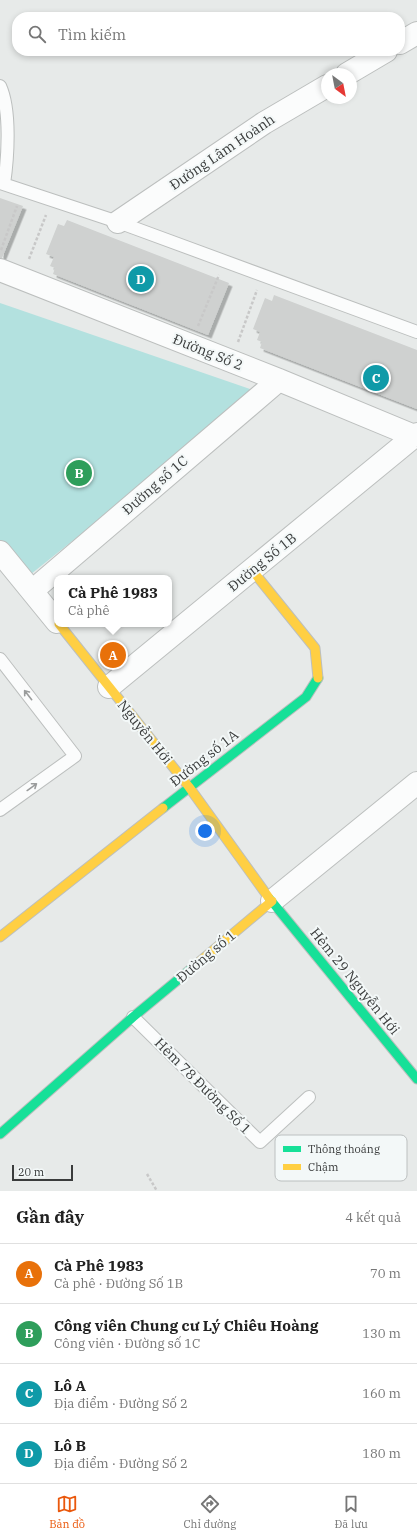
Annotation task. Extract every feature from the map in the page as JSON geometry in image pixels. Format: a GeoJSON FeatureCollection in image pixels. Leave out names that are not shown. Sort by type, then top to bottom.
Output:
{"type":"FeatureCollection","features":[{"type":"Feature","properties":{"kind":"street"},"geometry":{"type":"LineString","coordinates":[[405,40],[417,33]]}},
{"type":"Feature","properties":{"kind":"street"},"geometry":{"type":"LineString","coordinates":[[357,68],[378,56]]}},
{"type":"Feature","properties":{"kind":"street","name":"Đường Lâm Hoành"},"geometry":{"type":"LineString","coordinates":[[118,222],[264,123],[321,90]]}},
{"type":"Feature","properties":{"kind":"street","name":"Đường Số 2"},"geometry":{"type":"LineString","coordinates":[[0,270],[416,435]]}},
{"type":"Feature","properties":{"kind":"street","name":"Đường số 1C"},"geometry":{"type":"LineString","coordinates":[[32,591],[279,380]]}},
{"type":"Feature","properties":{"kind":"street","name":"Đường Số 1B"},"geometry":{"type":"LineString","coordinates":[[109,687],[416,435]]}},
{"type":"Feature","properties":{"kind":"street","name":"Nguyễn Hới"},"geometry":{"type":"LineString","coordinates":[[0,552],[54,618]]}},
{"type":"Feature","properties":{"kind":"street","name":"Đường số 1A"},"geometry":{"type":"LineString","coordinates":[[0,937],[189,787],[306,697],[318,678],[315,648],[252,570]]}},
{"type":"Feature","properties":{"kind":"street","name":"Nguyễn Hới"},"geometry":{"type":"LineString","coordinates":[[61,627],[189,787],[272,901]]}},
{"type":"Feature","properties":{"kind":"street","name":"Đường số 1"},"geometry":{"type":"LineString","coordinates":[[0,1134],[133,1017],[417,783]]}},
{"type":"Feature","properties":{"kind":"street","name":"Hẻm 29 Nguyễn Hới"},"geometry":{"type":"LineString","coordinates":[[272,901],[417,1079]]}},
{"type":"Feature","properties":{"kind":"lane"},"geometry":{"type":"LineString","coordinates":[[0,86],[7,110],[2,184],[118,222],[417,332]]}},
{"type":"Feature","properties":{"kind":"lane"},"geometry":{"type":"LineString","coordinates":[[0,659],[75,756],[0,810]]}},
{"type":"Feature","properties":{"kind":"lane","name":"Hẻm 78 Đường Số 1"},"geometry":{"type":"LineString","coordinates":[[133,1017],[260,1142],[309,1097]]}},
{"type":"Feature","properties":{"kind":"path"},"geometry":{"type":"LineString","coordinates":[[0,252],[23,191]]}},
{"type":"Feature","properties":{"kind":"path"},"geometry":{"type":"LineString","coordinates":[[22,278],[52,200]]}},
{"type":"Feature","properties":{"kind":"path"},"geometry":{"type":"LineString","coordinates":[[191,345],[224,261]]}},
{"type":"Feature","properties":{"kind":"path"},"geometry":{"type":"LineString","coordinates":[[230,361],[263,275]]}},
{"type":"Feature","properties":{"kind":"path"},"geometry":{"type":"LineString","coordinates":[[147,1174],[157,1191]]}},
{"type":"Feature","properties":{"kind":"shaded area"},"geometry":{"type":"Polygon","coordinates":[[[0,303],[250,389],[250,399],[31,574],[0,546],[0,303]]]}},
{"type":"Feature","properties":{"kind":"building"},"geometry":{"type":"Polygon","coordinates":[[[0,198],[23,206],[2,258],[0,258],[0,198]]]}},
{"type":"Feature","properties":{"kind":"building"},"geometry":{"type":"Polygon","coordinates":[[[67,220],[229,283],[208,335],[53,274],[55,268],[50,266],[54,257],[46,254],[58,224],[64,226],[67,220]]]}},
{"type":"Feature","properties":{"kind":"building"},"geometry":{"type":"Polygon","coordinates":[[[274,295],[417,350],[417,409],[260,348],[262,342],[257,340],[260,332],[253,329],[265,298],[272,301],[274,295]]]}},
{"type":"Feature","properties":{"kind":"traffic: fast"},"geometry":{"type":"LineString","coordinates":[[163,808],[306,697],[318,678]]}},
{"type":"Feature","properties":{"kind":"traffic: fast"},"geometry":{"type":"LineString","coordinates":[[269,898],[417,1079]]}},
{"type":"Feature","properties":{"kind":"traffic: fast"},"geometry":{"type":"LineString","coordinates":[[0,1134],[133,1017],[197,964]]}},
{"type":"Feature","properties":{"kind":"traffic: slow"},"geometry":{"type":"LineString","coordinates":[[252,570],[315,648],[318,678]]}},
{"type":"Feature","properties":{"kind":"traffic: slow"},"geometry":{"type":"LineString","coordinates":[[61,627],[189,787],[269,898]]}},
{"type":"Feature","properties":{"kind":"traffic: slow"},"geometry":{"type":"LineString","coordinates":[[0,937],[163,808]]}},
{"type":"Feature","properties":{"kind":"traffic: slow"},"geometry":{"type":"LineString","coordinates":[[197,964],[272,901]]}},
{"type":"Feature","properties":{"kind":"place","name":"Lô B"},"geometry":{"type":"Point","coordinates":[141,279]}},
{"type":"Feature","properties":{"kind":"place","name":"Lô A"},"geometry":{"type":"Point","coordinates":[376,378]}},
{"type":"Feature","properties":{"kind":"place","name":"Công viên Chung cư Lý Chiêu Hoàng"},"geometry":{"type":"Point","coordinates":[79,473]}},
{"type":"Feature","properties":{"kind":"place","name":"Cà Phê 1983"},"geometry":{"type":"Point","coordinates":[113,655]}}]}
